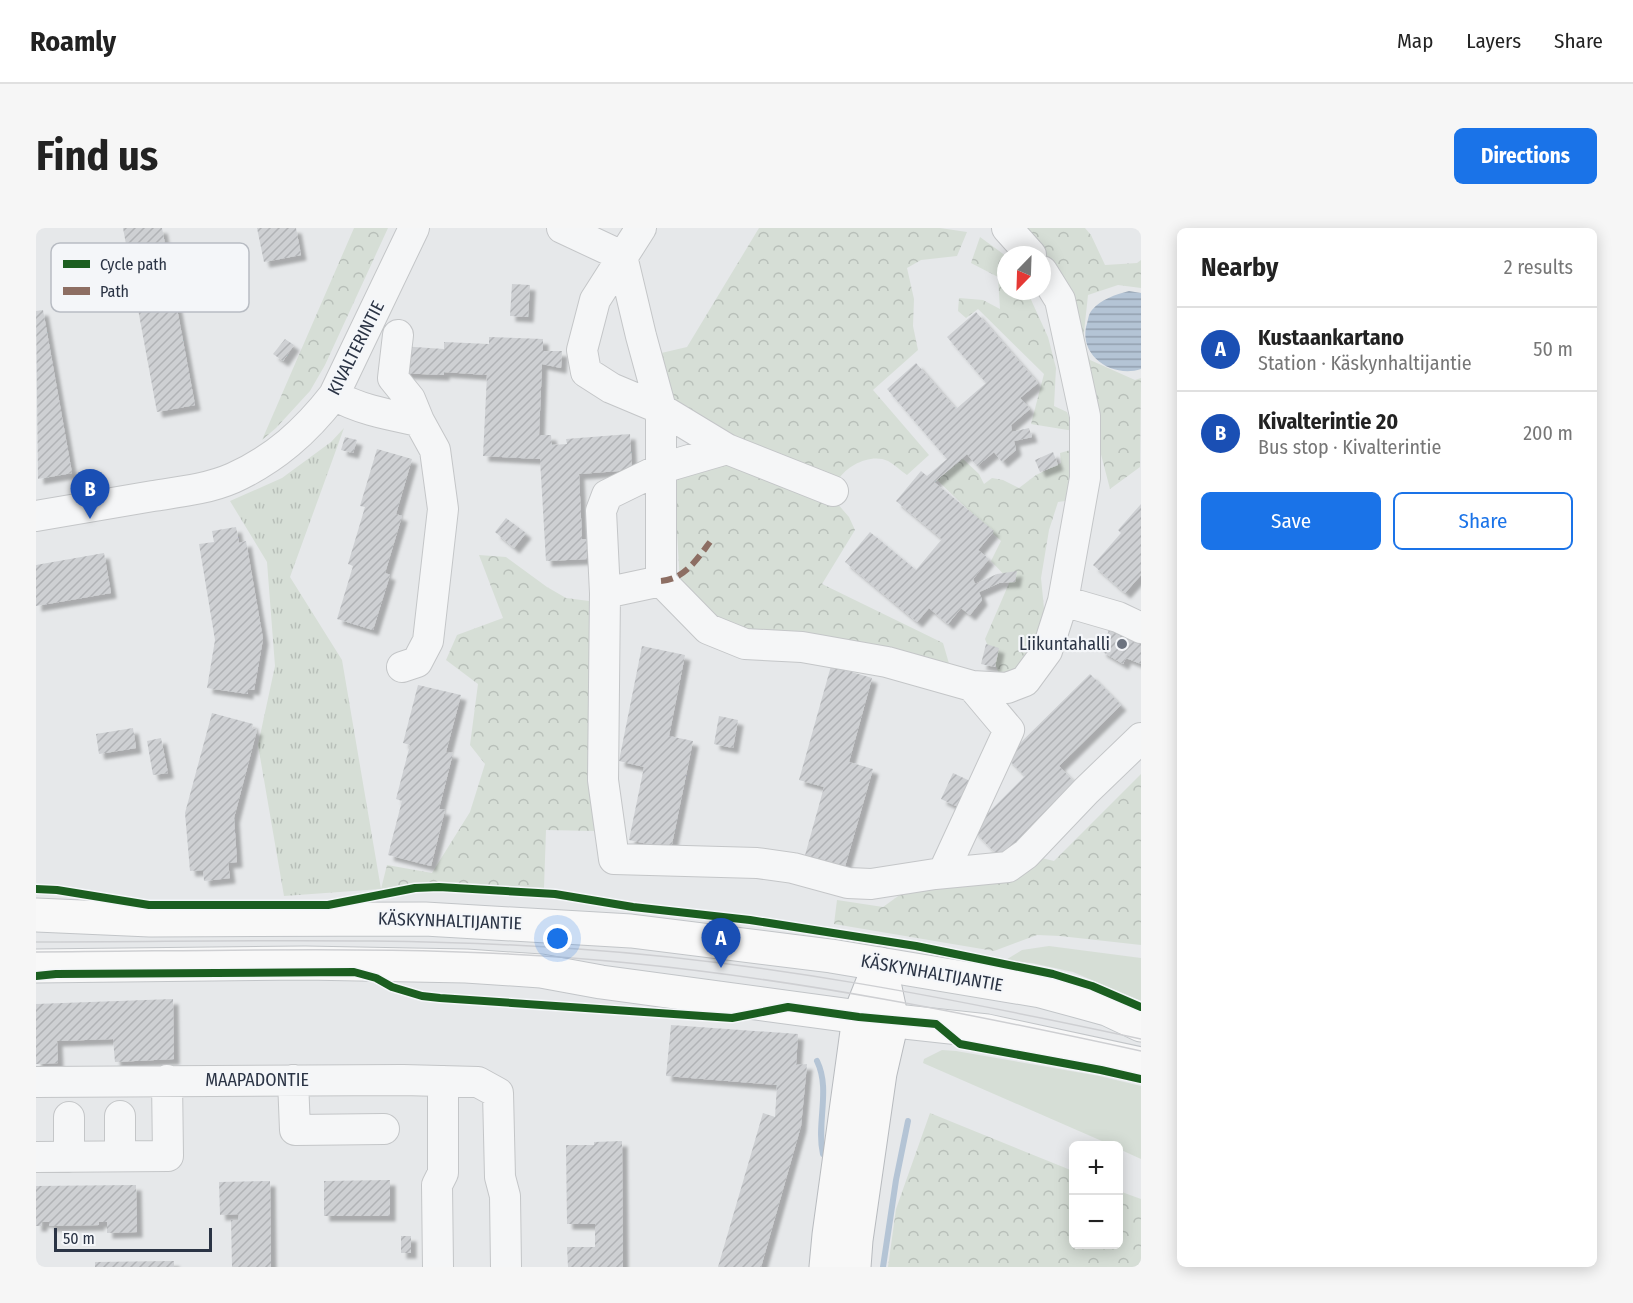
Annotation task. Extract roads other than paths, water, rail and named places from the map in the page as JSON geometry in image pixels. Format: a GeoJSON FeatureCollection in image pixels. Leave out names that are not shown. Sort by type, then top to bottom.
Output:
{"type":"FeatureCollection","features":[{"type":"Feature","properties":{"kind":"main road","name":"KÄSKYNHALTIJANTIE"},"geometry":{"type":"LineString","coordinates":[[36,915],[150,920],[425,919],[631,931],[831,956],[1041,991],[1107,1010],[1141,1025]]}},
{"type":"Feature","properties":{"kind":"main road"},"geometry":{"type":"LineString","coordinates":[[36,966],[305,963],[389,964],[541,971],[601,982],[859,1017],[987,1031],[1141,1064]]}},
{"type":"Feature","properties":{"kind":"main road"},"geometry":{"type":"LineString","coordinates":[[826,1267],[859,1017],[880,964]]}},
{"type":"Feature","properties":{"kind":"main road"},"geometry":{"type":"LineString","coordinates":[[854,1267],[880,1073],[892,1021],[880,964]]}},
{"type":"Feature","properties":{"kind":"street","name":"KIVALTERINTIE"},"geometry":{"type":"LineString","coordinates":[[36,516],[199,489],[231,479],[274,455],[294,440],[334,395],[414,228]]}},
{"type":"Feature","properties":{"kind":"street"},"geometry":{"type":"LineString","coordinates":[[562,228],[622,256]]}},
{"type":"Feature","properties":{"kind":"street"},"geometry":{"type":"LineString","coordinates":[[641,228],[595,300],[582,350],[586,372],[611,388],[661,409],[727,449],[833,491]]}},
{"type":"Feature","properties":{"kind":"street"},"geometry":{"type":"LineString","coordinates":[[1007,228],[1024,246]]}},
{"type":"Feature","properties":{"kind":"street"},"geometry":{"type":"LineString","coordinates":[[622,256],[661,409],[661,581],[708,629],[746,644],[802,647],[887,662],[972,686],[1007,688],[1025,681],[1047,651],[1064,601],[1085,478],[1085,416],[1060,300],[1051,286]]}},
{"type":"Feature","properties":{"kind":"street"},"geometry":{"type":"LineString","coordinates":[[398,335],[393,378],[410,399],[435,450],[443,509],[428,641],[417,662],[402,668]]}},
{"type":"Feature","properties":{"kind":"street"},"geometry":{"type":"LineString","coordinates":[[334,395],[349,404],[420,421]]}},
{"type":"Feature","properties":{"kind":"street"},"geometry":{"type":"LineString","coordinates":[[727,449],[662,468],[607,495],[604,500],[601,511],[605,593],[603,780],[615,859],[757,863],[793,868],[848,883],[871,884],[943,873],[1008,867],[1026,854],[1141,738]]}},
{"type":"Feature","properties":{"kind":"street"},"geometry":{"type":"LineString","coordinates":[[605,593],[661,581]]}},
{"type":"Feature","properties":{"kind":"street"},"geometry":{"type":"LineString","coordinates":[[1064,601],[1118,617],[1141,628]]}},
{"type":"Feature","properties":{"kind":"street"},"geometry":{"type":"LineString","coordinates":[[943,873],[1009,730],[972,686]]}},
{"type":"Feature","properties":{"kind":"street"},"geometry":{"type":"LineString","coordinates":[[36,1157],[168,1156],[167,1080]]}},
{"type":"Feature","properties":{"kind":"street","name":"MAAPADONTIE"},"geometry":{"type":"LineString","coordinates":[[36,1082],[167,1080],[478,1082],[498,1093],[500,1177],[505,1196],[506,1267]]}},
{"type":"Feature","properties":{"kind":"street"},"geometry":{"type":"LineString","coordinates":[[293,1080],[295,1130],[384,1129]]}},
{"type":"Feature","properties":{"kind":"street"},"geometry":{"type":"LineString","coordinates":[[438,1267],[437,1185],[443,1173],[443,1081]]}},
{"type":"Feature","properties":{"kind":"street"},"geometry":{"type":"LineString","coordinates":[[120,1116],[120,1156]]}},
{"type":"Feature","properties":{"kind":"street"},"geometry":{"type":"LineString","coordinates":[[69,1117],[69,1157]]}},
{"type":"Feature","properties":{"kind":"water"},"geometry":{"type":"Polygon","coordinates":[[[1129,291],[1141,293],[1141,369],[1120,371],[1101,363],[1094,356],[1088,348],[1086,327],[1090,314],[1096,306],[1109,298],[1129,291]]]}},
{"type":"Feature","properties":{"kind":"waterway"},"geometry":{"type":"LineString","coordinates":[[817,1061],[823,1083],[821,1130],[823,1154]]}},
{"type":"Feature","properties":{"kind":"waterway"},"geometry":{"type":"LineString","coordinates":[[883,1267],[896,1180],[908,1121]]}},
{"type":"Feature","properties":{"kind":"tram line"},"geometry":{"type":"LineString","coordinates":[[36,942],[443,942],[649,955],[861,984],[1141,1039]]}},
{"type":"Feature","properties":{"kind":"tram line"},"geometry":{"type":"LineString","coordinates":[[36,952],[407,950],[629,963],[822,989],[1013,1024],[1141,1051]]}},
{"type":"Feature","properties":{"kind":"place","name":"Kivalterintie 20"},"geometry":{"type":"Point","coordinates":[90,519]}},
{"type":"Feature","properties":{"kind":"place","name":"Liikuntahalli"},"geometry":{"type":"Point","coordinates":[1122,644]}},
{"type":"Feature","properties":{"kind":"place","name":"Kustaankartano"},"geometry":{"type":"Point","coordinates":[721,968]}}]}
